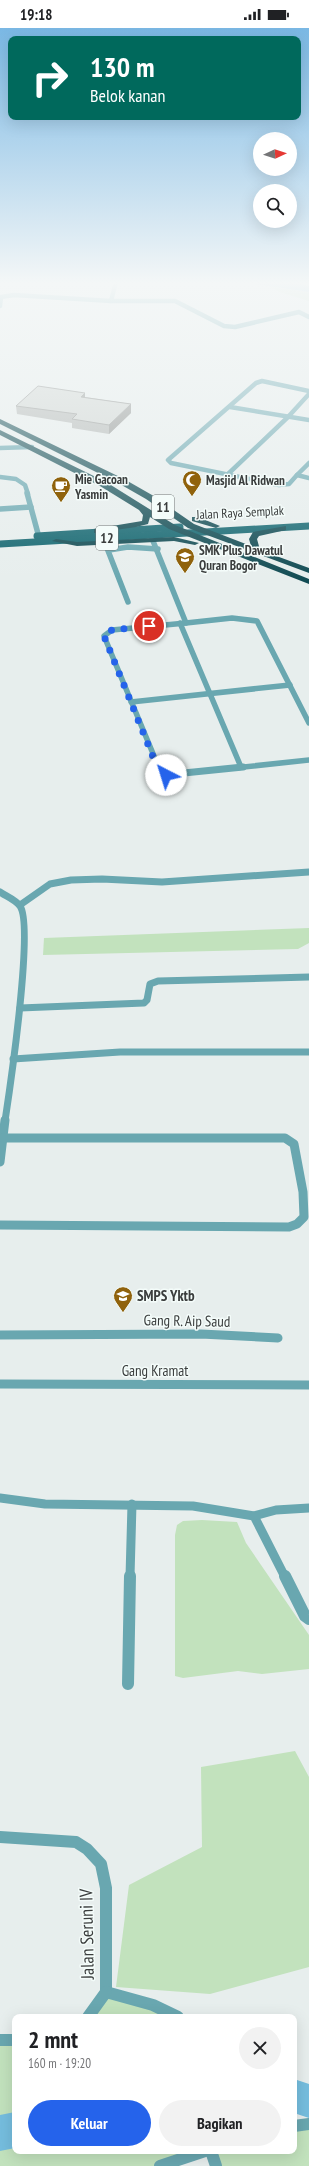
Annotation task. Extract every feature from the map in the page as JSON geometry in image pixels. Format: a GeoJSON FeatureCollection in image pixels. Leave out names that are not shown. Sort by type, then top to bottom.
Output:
{"type":"FeatureCollection","features":[{"type":"Feature","properties":{"kind":"highway","name":"11"},"geometry":{"type":"LineString","coordinates":[[0,421],[73,456],[149,497],[189,530],[309,582]]}},
{"type":"Feature","properties":{"kind":"highway","name":"11"},"geometry":{"type":"LineString","coordinates":[[0,432],[55,458],[103,484],[140,505],[172,527],[206,532],[309,571]]}},
{"type":"Feature","properties":{"kind":"highway"},"geometry":{"type":"LineString","coordinates":[[149,497],[188,516],[216,526]]}},
{"type":"Feature","properties":{"kind":"highway","name":"12"},"geometry":{"type":"LineString","coordinates":[[97,531],[136,525],[145,522],[147,514],[140,505]]}},
{"type":"Feature","properties":{"kind":"highway"},"geometry":{"type":"LineString","coordinates":[[256,550],[253,539],[256,534],[284,528]]}},
{"type":"Feature","properties":{"kind":"highway"},"geometry":{"type":"LineString","coordinates":[[56,541],[107,546],[152,538],[174,539],[192,542],[259,567],[291,575]]}},
{"type":"Feature","properties":{"kind":"main road","name":"Jalan Raya Semplak"},"geometry":{"type":"LineString","coordinates":[[189,530],[216,526],[309,521]]}},
{"type":"Feature","properties":{"kind":"main road","name":"Jalan Raya Semplak"},"geometry":{"type":"LineString","coordinates":[[206,532],[309,526]]}},
{"type":"Feature","properties":{"kind":"main road","name":"12"},"geometry":{"type":"LineString","coordinates":[[0,544],[97,531],[172,527]]}},
{"type":"Feature","properties":{"kind":"main road","name":"12"},"geometry":{"type":"LineString","coordinates":[[39,538],[56,541],[152,538],[189,530]]}},
{"type":"Feature","properties":{"kind":"street"},"geometry":{"type":"LineString","coordinates":[[227,475],[288,417],[309,392],[260,382],[256,383],[168,460],[171,463],[227,475],[279,485],[289,484],[309,463]]}},
{"type":"Feature","properties":{"kind":"street"},"geometry":{"type":"LineString","coordinates":[[230,407],[309,420]]}},
{"type":"Feature","properties":{"kind":"street"},"geometry":{"type":"LineString","coordinates":[[0,448],[32,447]]}},
{"type":"Feature","properties":{"kind":"street"},"geometry":{"type":"LineString","coordinates":[[297,475],[308,478]]}},
{"type":"Feature","properties":{"kind":"street"},"geometry":{"type":"LineString","coordinates":[[0,477],[16,479],[25,485],[39,538]]}},
{"type":"Feature","properties":{"kind":"street"},"geometry":{"type":"LineString","coordinates":[[0,510],[31,508]]}},
{"type":"Feature","properties":{"kind":"street"},"geometry":{"type":"LineString","coordinates":[[152,538],[158,550],[183,623],[210,693],[242,767]]}},
{"type":"Feature","properties":{"kind":"street"},"geometry":{"type":"LineString","coordinates":[[128,602],[120,587],[107,546],[158,550]]}},
{"type":"Feature","properties":{"kind":"street"},"geometry":{"type":"LineString","coordinates":[[309,723],[257,621],[250,618],[119,629],[106,633],[104,636],[158,769],[163,774],[309,760]]}},
{"type":"Feature","properties":{"kind":"street"},"geometry":{"type":"LineString","coordinates":[[131,702],[290,686]]}},
{"type":"Feature","properties":{"kind":"street"},"geometry":{"type":"LineString","coordinates":[[20,905],[50,884],[71,880],[102,879],[162,882],[309,872]]}},
{"type":"Feature","properties":{"kind":"street"},"geometry":{"type":"LineString","coordinates":[[0,892],[20,905],[25,919],[20,1008],[0,1162]]}},
{"type":"Feature","properties":{"kind":"street"},"geometry":{"type":"LineString","coordinates":[[20,1008],[144,1004],[147,1000],[150,984],[158,981],[309,977]]}},
{"type":"Feature","properties":{"kind":"street"},"geometry":{"type":"LineString","coordinates":[[13,1059],[120,1052],[309,1052]]}},
{"type":"Feature","properties":{"kind":"street"},"geometry":{"type":"LineString","coordinates":[[0,1225],[289,1227],[297,1224],[304,1217],[306,1192],[294,1144],[285,1138],[3,1138]]}},
{"type":"Feature","properties":{"kind":"street","name":"Gang R. Aip Saud"},"geometry":{"type":"LineString","coordinates":[[0,1335],[201,1334],[278,1338]]}},
{"type":"Feature","properties":{"kind":"street","name":"Gang Kramat"},"geometry":{"type":"LineString","coordinates":[[0,1384],[309,1385]]}},
{"type":"Feature","properties":{"kind":"street"},"geometry":{"type":"LineString","coordinates":[[0,1498],[26,1504],[132,1504],[226,1509],[254,1516],[276,1510],[309,1508]]}},
{"type":"Feature","properties":{"kind":"street"},"geometry":{"type":"LineString","coordinates":[[128,1684],[132,1504]]}},
{"type":"Feature","properties":{"kind":"street"},"geometry":{"type":"LineString","coordinates":[[254,1516],[305,1616],[309,1619]]}},
{"type":"Feature","properties":{"kind":"street","name":"Jalan Seruni IV"},"geometry":{"type":"LineString","coordinates":[[0,1837],[76,1842],[88,1849],[100,1864],[106,1888],[106,1992]]}},
{"type":"Feature","properties":{"kind":"street"},"geometry":{"type":"LineString","coordinates":[[90,2014],[106,1992],[128,1997],[174,2014]]}},
{"type":"Feature","properties":{"kind":"street"},"geometry":{"type":"LineString","coordinates":[[0,2040],[12,2040]]}},
{"type":"Feature","properties":{"kind":"street"},"geometry":{"type":"LineString","coordinates":[[297,2126],[309,2124]]}},
{"type":"Feature","properties":{"kind":"street"},"geometry":{"type":"LineString","coordinates":[[160,2166],[196,2154]]}},
{"type":"Feature","properties":{"kind":"street"},"geometry":{"type":"LineString","coordinates":[[212,2154],[216,2166]]}},
{"type":"Feature","properties":{"kind":"green space"},"geometry":{"type":"Polygon","coordinates":[[[309,928],[309,943],[298,949],[43,955],[44,938],[309,928]]]}},
{"type":"Feature","properties":{"kind":"green space"},"geometry":{"type":"Polygon","coordinates":[[[202,1520],[237,1522],[246,1543],[309,1635],[309,1669],[262,1674],[238,1671],[183,1678],[175,1676],[175,1535],[177,1525],[183,1521],[202,1520]]]}},
{"type":"Feature","properties":{"kind":"green space"},"geometry":{"type":"Polygon","coordinates":[[[295,1751],[309,1777],[309,1967],[210,1994],[116,1987],[129,1885],[202,1847],[201,1767],[295,1751]]]}},
{"type":"Feature","properties":{"kind":"green space"},"geometry":{"type":"Polygon","coordinates":[[[106,1992],[169,2014],[90,2014],[106,1992]]]}},
{"type":"Feature","properties":{"kind":"green space"},"geometry":{"type":"Polygon","coordinates":[[[0,2040],[12,2040],[12,2131],[0,2133],[0,2040]]]}},
{"type":"Feature","properties":{"kind":"green space"},"geometry":{"type":"Polygon","coordinates":[[[309,2124],[309,2166],[216,2166],[212,2154],[297,2154],[297,2126],[309,2124]]]}},
{"type":"Feature","properties":{"kind":"green space"},"geometry":{"type":"Polygon","coordinates":[[[12,2132],[12,2154],[196,2154],[160,2166],[0,2166],[0,2135],[12,2132]]]}},
{"type":"Feature","properties":{"kind":"building"},"geometry":{"type":"Polygon","coordinates":[[[38,386],[85,393],[81,397],[131,404],[109,425],[72,419],[77,414],[16,406],[38,386]]]}},
{"type":"Feature","properties":{"kind":"waterway"},"geometry":{"type":"LineString","coordinates":[[297,2097],[309,2101]]}},
{"type":"Feature","properties":{"kind":"waterway"},"geometry":{"type":"LineString","coordinates":[[0,2133],[12,2131]]}},
{"type":"Feature","properties":{"kind":"place","name":"Masjid Al Ridwan"},"geometry":{"type":"Point","coordinates":[192,497]}},
{"type":"Feature","properties":{"kind":"place","name":"Mie Gacoan Yasmin"},"geometry":{"type":"Point","coordinates":[61,503]}},
{"type":"Feature","properties":{"kind":"place","name":"SMK Plus Dawatul Quran Bogor"},"geometry":{"type":"Point","coordinates":[185,574]}},
{"type":"Feature","properties":{"kind":"place","name":"SMPS Yktb"},"geometry":{"type":"Point","coordinates":[123,1313]}},
{"type":"Feature","properties":{"kind":"route"},"geometry":{"type":"LineString","coordinates":[[149,626],[112,630],[104,636],[158,769],[160,773],[166,775]]}}]}
